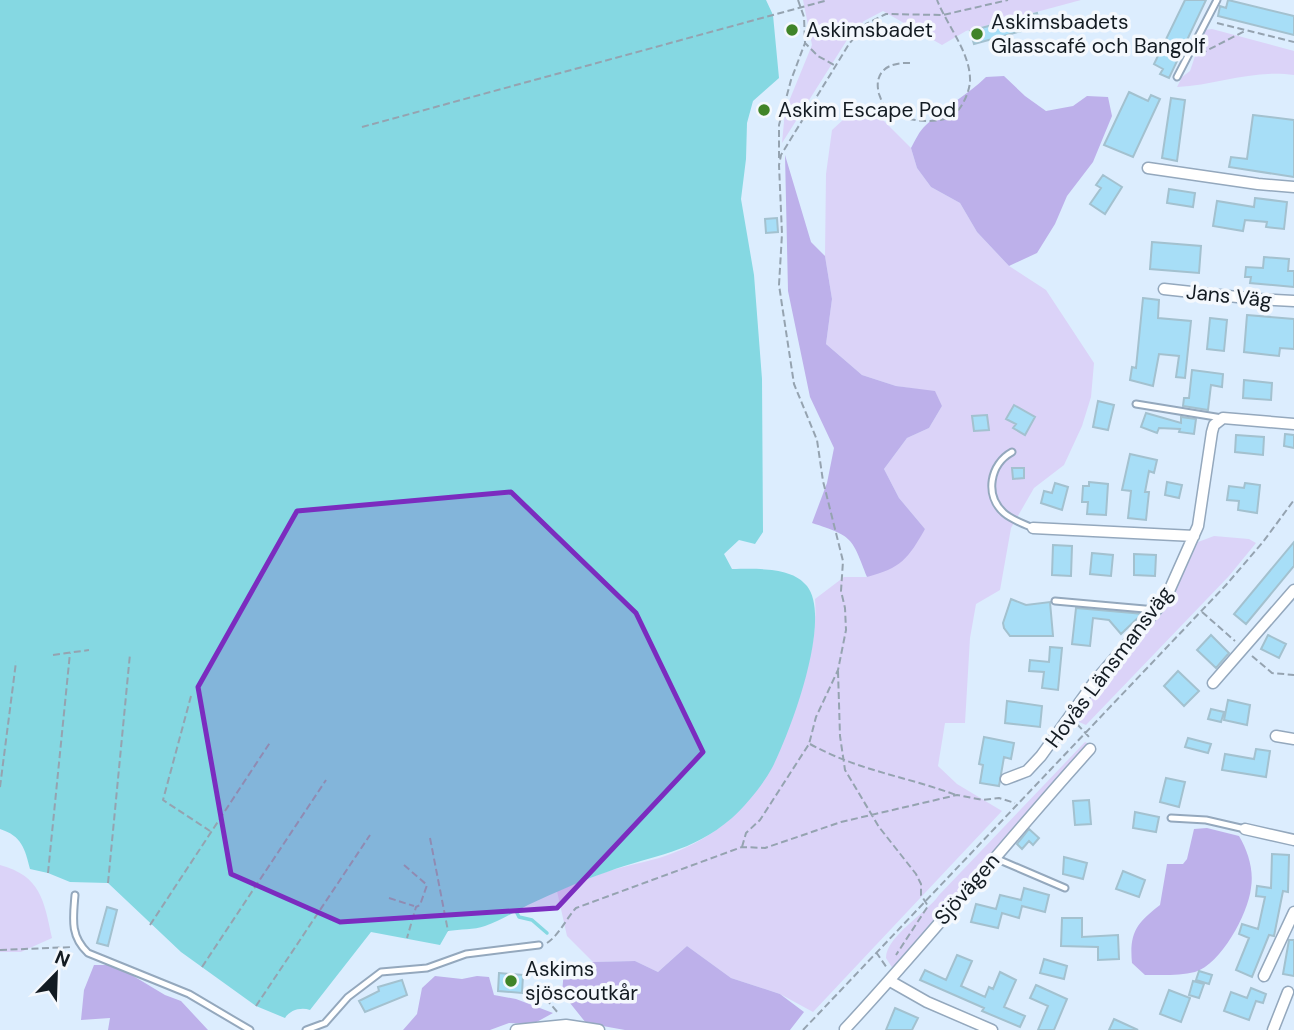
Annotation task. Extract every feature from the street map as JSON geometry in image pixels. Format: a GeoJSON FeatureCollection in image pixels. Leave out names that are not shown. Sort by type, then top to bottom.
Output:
{"type":"FeatureCollection","features":[{"type":"Feature","properties":{"kind":"street"},"geometry":{"type":"LineString","coordinates":[[1148,168],[1294,187]]}},
{"type":"Feature","properties":{"kind":"street","name":"Jans Väg"},"geometry":{"type":"LineString","coordinates":[[1164,289],[1237,298],[1294,301]]}},
{"type":"Feature","properties":{"kind":"street"},"geometry":{"type":"LineString","coordinates":[[1223,418],[1294,424]]}},
{"type":"Feature","properties":{"kind":"street","name":"Hovås Länsmansväg"},"geometry":{"type":"LineString","coordinates":[[1006,779],[1027,771],[1041,756],[1095,681],[1169,591],[1194,536],[1200,516],[1212,432],[1223,418]]}},
{"type":"Feature","properties":{"kind":"street"},"geometry":{"type":"LineString","coordinates":[[1033,528],[1194,536]]}},
{"type":"Feature","properties":{"kind":"street"},"geometry":{"type":"LineString","coordinates":[[1213,683],[1294,590]]}},
{"type":"Feature","properties":{"kind":"street"},"geometry":{"type":"LineString","coordinates":[[1276,736],[1294,739]]}},
{"type":"Feature","properties":{"kind":"street","name":"Sjövägen"},"geometry":{"type":"LineString","coordinates":[[845,1030],[1090,749]]}},
{"type":"Feature","properties":{"kind":"street"},"geometry":{"type":"LineString","coordinates":[[1245,829],[1294,840]]}},
{"type":"Feature","properties":{"kind":"street"},"geometry":{"type":"LineString","coordinates":[[1265,976],[1294,912]]}},
{"type":"Feature","properties":{"kind":"street"},"geometry":{"type":"LineString","coordinates":[[890,981],[928,1002],[992,1030]]}},
{"type":"Feature","properties":{"kind":"street"},"geometry":{"type":"LineString","coordinates":[[1273,1030],[1288,992]]}},
{"type":"Feature","properties":{"kind":"street"},"geometry":{"type":"LineString","coordinates":[[516,1030],[566,1024],[598,1030]]}},
{"type":"Feature","properties":{"kind":"lane"},"geometry":{"type":"LineString","coordinates":[[1177,77],[1217,0]]}},
{"type":"Feature","properties":{"kind":"lane"},"geometry":{"type":"LineString","coordinates":[[1136,404],[1223,418]]}},
{"type":"Feature","properties":{"kind":"lane"},"geometry":{"type":"LineString","coordinates":[[1012,452],[1005,456],[995,471],[991,486],[994,498],[1004,513],[1033,528]]}},
{"type":"Feature","properties":{"kind":"lane"},"geometry":{"type":"LineString","coordinates":[[1055,601],[1156,610]]}},
{"type":"Feature","properties":{"kind":"lane"},"geometry":{"type":"LineString","coordinates":[[1171,818],[1206,820],[1245,829]]}},
{"type":"Feature","properties":{"kind":"lane"},"geometry":{"type":"LineString","coordinates":[[995,858],[1065,888]]}},
{"type":"Feature","properties":{"kind":"lane"},"geometry":{"type":"LineString","coordinates":[[75,895],[73,928],[81,946],[95,957],[189,995],[250,1030]]}},
{"type":"Feature","properties":{"kind":"lane"},"geometry":{"type":"LineString","coordinates":[[306,1030],[326,1026],[348,997],[381,972],[427,968],[466,954],[539,945]]}},
{"type":"Feature","properties":{"kind":"path"},"geometry":{"type":"LineString","coordinates":[[797,0],[804,17],[805,43],[791,80],[779,125],[782,234],[779,285],[794,384],[817,440],[823,481],[843,561],[841,591],[846,630],[838,670],[840,736],[845,770],[879,827],[916,874],[921,884],[921,895],[929,906],[903,943],[895,960]]}},
{"type":"Feature","properties":{"kind":"path"},"geometry":{"type":"LineString","coordinates":[[362,127],[828,0]]}},
{"type":"Feature","properties":{"kind":"path"},"geometry":{"type":"LineString","coordinates":[[910,63],[888,67],[880,74],[877,84],[882,105],[893,113],[916,120],[937,120],[953,116],[964,101],[971,81],[967,62],[937,0]]}},
{"type":"Feature","properties":{"kind":"path"},"geometry":{"type":"LineString","coordinates":[[779,163],[781,155],[857,34],[875,18],[886,14],[943,15],[1008,0]]}},
{"type":"Feature","properties":{"kind":"path"},"geometry":{"type":"LineString","coordinates":[[1205,20],[1294,42]]}},
{"type":"Feature","properties":{"kind":"path"},"geometry":{"type":"LineString","coordinates":[[1184,62],[1246,30]]}},
{"type":"Feature","properties":{"kind":"path"},"geometry":{"type":"LineString","coordinates":[[805,43],[818,56],[836,66]]}},
{"type":"Feature","properties":{"kind":"path"},"geometry":{"type":"LineString","coordinates":[[803,1030],[875,951],[1226,586],[1294,500]]}},
{"type":"Feature","properties":{"kind":"path"},"geometry":{"type":"LineString","coordinates":[[53,654],[89,650]]}},
{"type":"Feature","properties":{"kind":"path"},"geometry":{"type":"LineString","coordinates":[[48,873],[70,653]]}},
{"type":"Feature","properties":{"kind":"path"},"geometry":{"type":"LineString","coordinates":[[108,883],[130,654]]}},
{"type":"Feature","properties":{"kind":"path"},"geometry":{"type":"LineString","coordinates":[[0,787],[16,662]]}},
{"type":"Feature","properties":{"kind":"path"},"geometry":{"type":"LineString","coordinates":[[742,847],[746,833],[760,820],[808,744],[816,717],[838,670]]}},
{"type":"Feature","properties":{"kind":"path"},"geometry":{"type":"LineString","coordinates":[[191,696],[163,800],[211,831]]}},
{"type":"Feature","properties":{"kind":"path"},"geometry":{"type":"LineString","coordinates":[[1069,716],[1085,732],[1091,742],[1090,749]]}},
{"type":"Feature","properties":{"kind":"path"},"geometry":{"type":"LineString","coordinates":[[150,925],[271,741]]}},
{"type":"Feature","properties":{"kind":"path"},"geometry":{"type":"LineString","coordinates":[[808,744],[861,768],[957,795],[983,800],[999,798],[1016,804]]}},
{"type":"Feature","properties":{"kind":"path"},"geometry":{"type":"LineString","coordinates":[[202,967],[326,780]]}},
{"type":"Feature","properties":{"kind":"path"},"geometry":{"type":"LineString","coordinates":[[539,945],[554,938],[576,908],[742,847],[765,848],[841,822],[957,795]]}},
{"type":"Feature","properties":{"kind":"path"},"geometry":{"type":"LineString","coordinates":[[256,1006],[370,835]]}},
{"type":"Feature","properties":{"kind":"path"},"geometry":{"type":"LineString","coordinates":[[430,838],[448,931]]}},
{"type":"Feature","properties":{"kind":"path"},"geometry":{"type":"LineString","coordinates":[[404,865],[427,885],[420,905],[416,907],[407,938]]}},
{"type":"Feature","properties":{"kind":"path"},"geometry":{"type":"LineString","coordinates":[[389,898],[416,907]]}},
{"type":"Feature","properties":{"kind":"path"},"geometry":{"type":"LineString","coordinates":[[0,950],[81,946]]}},
{"type":"Feature","properties":{"kind":"path"},"geometry":{"type":"LineString","coordinates":[[875,951],[891,971],[892,968]]}},
{"type":"Feature","properties":{"kind":"path"},"geometry":{"type":"LineString","coordinates":[[536,994],[555,1008],[566,1024]]}},
{"type":"Feature","properties":{"kind":"highlighted area"},"geometry":{"type":"Polygon","coordinates":[[[511,492],[636,613],[703,752],[557,908],[340,922],[231,874],[198,687],[297,511],[511,492]]]}},
{"type":"Feature","properties":{"kind":"shaded area"},"geometry":{"type":"Polygon","coordinates":[[[803,0],[1081,0],[966,31],[942,45],[883,11],[864,21],[847,40],[782,143],[785,111],[812,45],[803,0]]]}},
{"type":"Feature","properties":{"kind":"shaded area"},"geometry":{"type":"Polygon","coordinates":[[[1212,29],[1294,51],[1294,75],[1264,74],[1177,87],[1182,77],[1190,71],[1204,30],[1212,29]]]}},
{"type":"Feature","properties":{"kind":"shaded area"},"geometry":{"type":"Polygon","coordinates":[[[1004,76],[1046,111],[1073,106],[1087,96],[1108,97],[1112,116],[1093,162],[1067,196],[1055,224],[1037,253],[1009,266],[977,232],[960,203],[931,187],[917,168],[911,148],[919,133],[940,112],[986,77],[1004,76]]]}},
{"type":"Feature","properties":{"kind":"shaded area"},"geometry":{"type":"Polygon","coordinates":[[[857,107],[881,118],[911,148],[917,168],[931,187],[960,203],[977,232],[1009,266],[1046,290],[1094,363],[1091,397],[1082,426],[1064,465],[1034,488],[1011,528],[1000,590],[976,604],[970,638],[965,723],[945,723],[938,766],[957,784],[1002,811],[813,1012],[780,994],[731,978],[687,946],[658,972],[635,961],[593,962],[567,936],[557,891],[612,870],[673,853],[718,829],[736,813],[752,796],[765,776],[787,732],[811,654],[815,599],[844,577],[867,577],[925,529],[899,498],[884,469],[907,438],[929,428],[942,406],[935,392],[896,386],[862,375],[826,344],[832,299],[825,256],[826,174],[832,130],[857,107]]]}},
{"type":"Feature","properties":{"kind":"shaded area"},"geometry":{"type":"Polygon","coordinates":[[[785,155],[811,242],[825,256],[832,299],[826,344],[862,375],[896,386],[935,391],[942,406],[929,428],[907,438],[884,469],[899,498],[925,529],[914,548],[896,566],[867,577],[849,540],[836,531],[812,523],[827,483],[834,448],[810,397],[788,291],[785,155]]]}},
{"type":"Feature","properties":{"kind":"shaded area"},"geometry":{"type":"Polygon","coordinates":[[[1214,536],[1249,539],[1256,543],[1229,576],[1086,725],[1079,722],[1078,711],[1163,611],[1174,594],[1198,542],[1214,536]]]}},
{"type":"Feature","properties":{"kind":"shaded area"},"geometry":{"type":"Polygon","coordinates":[[[1085,742],[1089,744],[1087,749],[893,969],[886,958],[893,941],[1085,742]]]}},
{"type":"Feature","properties":{"kind":"shaded area"},"geometry":{"type":"Polygon","coordinates":[[[1207,828],[1239,836],[1245,848],[1250,861],[1252,881],[1245,911],[1232,937],[1205,967],[1183,974],[1145,975],[1132,963],[1133,936],[1140,923],[1160,905],[1167,864],[1183,864],[1187,859],[1194,829],[1207,828]]]}},
{"type":"Feature","properties":{"kind":"shaded area"},"geometry":{"type":"Polygon","coordinates":[[[0,865],[14,870],[32,883],[43,902],[52,938],[21,952],[0,952],[0,865]]]}},
{"type":"Feature","properties":{"kind":"shaded area"},"geometry":{"type":"Polygon","coordinates":[[[687,946],[731,978],[780,994],[804,1012],[790,1030],[625,1030],[586,1023],[562,993],[564,970],[593,962],[635,961],[658,972],[687,946]]]}},
{"type":"Feature","properties":{"kind":"shaded area"},"geometry":{"type":"Polygon","coordinates":[[[94,965],[108,965],[130,974],[165,995],[181,1001],[208,1030],[108,1030],[110,1018],[81,1020],[84,990],[94,965]]]}},
{"type":"Feature","properties":{"kind":"shaded area"},"geometry":{"type":"Polygon","coordinates":[[[435,976],[462,979],[489,977],[494,995],[516,999],[553,1013],[533,1024],[509,1023],[490,1030],[403,1030],[417,1014],[422,988],[435,976]]]}},
{"type":"Feature","properties":{"kind":"water"},"geometry":{"type":"Polygon","coordinates":[[[0,0],[766,0],[773,15],[779,78],[753,101],[747,123],[741,199],[754,275],[762,379],[763,532],[755,544],[739,540],[724,554],[732,569],[772,570],[800,580],[807,586],[814,602],[815,623],[806,676],[780,751],[759,788],[732,818],[702,839],[672,852],[587,879],[485,926],[448,931],[440,945],[371,932],[310,1010],[296,1010],[285,1018],[256,1006],[181,952],[108,883],[70,882],[30,869],[18,839],[0,829],[0,0]]]}},
{"type":"Feature","properties":{"kind":"building"},"geometry":{"type":"Polygon","coordinates":[[[1185,0],[1206,0],[1169,78],[1160,74],[1163,69],[1154,64],[1185,0]]]}},
{"type":"Feature","properties":{"kind":"building"},"geometry":{"type":"Polygon","coordinates":[[[1228,0],[1294,16],[1294,35],[1218,16],[1220,6],[1226,8],[1228,0]]]}},
{"type":"Feature","properties":{"kind":"building"},"geometry":{"type":"Polygon","coordinates":[[[1037,13],[1040,26],[974,44],[970,31],[1037,13]]]}},
{"type":"Feature","properties":{"kind":"building"},"geometry":{"type":"Polygon","coordinates":[[[1129,92],[1148,101],[1151,95],[1160,99],[1133,157],[1104,145],[1129,92]]]}},
{"type":"Feature","properties":{"kind":"building"},"geometry":{"type":"Polygon","coordinates":[[[1171,98],[1185,100],[1177,161],[1162,158],[1171,98]]]}},
{"type":"Feature","properties":{"kind":"building"},"geometry":{"type":"Polygon","coordinates":[[[1253,115],[1294,120],[1294,177],[1229,167],[1231,157],[1247,159],[1253,115]]]}},
{"type":"Feature","properties":{"kind":"building"},"geometry":{"type":"Polygon","coordinates":[[[1103,175],[1122,187],[1105,214],[1090,204],[1101,188],[1096,185],[1103,175]]]}},
{"type":"Feature","properties":{"kind":"building"},"geometry":{"type":"Polygon","coordinates":[[[1169,189],[1195,193],[1193,207],[1167,203],[1169,189]]]}},
{"type":"Feature","properties":{"kind":"building"},"geometry":{"type":"Polygon","coordinates":[[[1255,198],[1287,202],[1284,229],[1266,227],[1267,222],[1245,220],[1243,231],[1213,226],[1217,201],[1254,207],[1255,198]]]}},
{"type":"Feature","properties":{"kind":"building"},"geometry":{"type":"Polygon","coordinates":[[[777,218],[778,232],[766,233],[765,219],[777,218]]]}},
{"type":"Feature","properties":{"kind":"building"},"geometry":{"type":"Polygon","coordinates":[[[1152,242],[1201,246],[1199,273],[1150,269],[1152,242]]]}},
{"type":"Feature","properties":{"kind":"building"},"geometry":{"type":"Polygon","coordinates":[[[1264,257],[1289,259],[1288,271],[1294,271],[1294,287],[1250,283],[1251,277],[1245,277],[1246,267],[1263,268],[1264,257]]]}},
{"type":"Feature","properties":{"kind":"building"},"geometry":{"type":"Polygon","coordinates":[[[1143,298],[1159,300],[1158,318],[1191,321],[1185,378],[1176,377],[1179,356],[1159,354],[1153,386],[1130,380],[1132,367],[1136,368],[1143,298]]]}},
{"type":"Feature","properties":{"kind":"building"},"geometry":{"type":"Polygon","coordinates":[[[1247,315],[1294,319],[1294,349],[1280,348],[1279,356],[1244,352],[1247,315]]]}},
{"type":"Feature","properties":{"kind":"building"},"geometry":{"type":"Polygon","coordinates":[[[1210,318],[1227,320],[1224,351],[1207,349],[1210,318]]]}},
{"type":"Feature","properties":{"kind":"building"},"geometry":{"type":"Polygon","coordinates":[[[1192,370],[1223,374],[1222,387],[1211,385],[1208,410],[1183,406],[1184,398],[1189,398],[1192,370]]]}},
{"type":"Feature","properties":{"kind":"building"},"geometry":{"type":"Polygon","coordinates":[[[1244,380],[1272,383],[1271,400],[1243,398],[1244,380]]]}},
{"type":"Feature","properties":{"kind":"building"},"geometry":{"type":"Polygon","coordinates":[[[1098,401],[1114,405],[1108,430],[1093,427],[1098,401]]]}},
{"type":"Feature","properties":{"kind":"building"},"geometry":{"type":"Polygon","coordinates":[[[1014,405],[1035,417],[1025,435],[1013,428],[1016,424],[1006,419],[1014,405]]]}},
{"type":"Feature","properties":{"kind":"building"},"geometry":{"type":"Polygon","coordinates":[[[1146,413],[1181,423],[1181,417],[1196,419],[1194,434],[1179,432],[1180,429],[1159,428],[1157,433],[1141,427],[1146,413]]]}},
{"type":"Feature","properties":{"kind":"building"},"geometry":{"type":"Polygon","coordinates":[[[987,415],[989,430],[974,431],[972,416],[987,415]]]}},
{"type":"Feature","properties":{"kind":"building"},"geometry":{"type":"Polygon","coordinates":[[[1285,434],[1294,435],[1294,448],[1284,446],[1285,434]]]}},
{"type":"Feature","properties":{"kind":"building"},"geometry":{"type":"Polygon","coordinates":[[[1236,435],[1264,437],[1263,455],[1235,452],[1236,435]]]}},
{"type":"Feature","properties":{"kind":"building"},"geometry":{"type":"Polygon","coordinates":[[[1130,454],[1157,460],[1154,473],[1149,471],[1145,492],[1149,492],[1146,520],[1128,518],[1131,491],[1122,490],[1130,454]]]}},
{"type":"Feature","properties":{"kind":"building"},"geometry":{"type":"Polygon","coordinates":[[[1012,468],[1024,468],[1024,478],[1013,479],[1012,468]]]}},
{"type":"Feature","properties":{"kind":"building"},"geometry":{"type":"Polygon","coordinates":[[[1089,482],[1108,484],[1106,515],[1087,514],[1088,502],[1082,502],[1083,486],[1089,486],[1089,482]]]}},
{"type":"Feature","properties":{"kind":"building"},"geometry":{"type":"Polygon","coordinates":[[[1167,482],[1182,485],[1179,498],[1165,495],[1167,482]]]}},
{"type":"Feature","properties":{"kind":"building"},"geometry":{"type":"Polygon","coordinates":[[[1055,483],[1068,487],[1062,510],[1041,503],[1044,491],[1052,493],[1055,483]]]}},
{"type":"Feature","properties":{"kind":"building"},"geometry":{"type":"Polygon","coordinates":[[[1245,483],[1260,485],[1257,513],[1238,510],[1239,501],[1227,500],[1229,486],[1244,488],[1245,483]]]}},
{"type":"Feature","properties":{"kind":"building"},"geometry":{"type":"Polygon","coordinates":[[[1294,542],[1294,566],[1246,624],[1234,614],[1294,542]]]}},
{"type":"Feature","properties":{"kind":"building"},"geometry":{"type":"Polygon","coordinates":[[[1053,545],[1072,546],[1071,576],[1052,575],[1053,545]]]}},
{"type":"Feature","properties":{"kind":"building"},"geometry":{"type":"Polygon","coordinates":[[[1092,553],[1113,555],[1111,576],[1090,574],[1092,553]]]}},
{"type":"Feature","properties":{"kind":"building"},"geometry":{"type":"Polygon","coordinates":[[[1134,554],[1156,555],[1155,576],[1134,575],[1134,554]]]}},
{"type":"Feature","properties":{"kind":"building"},"geometry":{"type":"Polygon","coordinates":[[[1011,599],[1026,605],[1050,602],[1053,636],[1010,636],[1003,623],[1011,599]]]}},
{"type":"Feature","properties":{"kind":"building"},"geometry":{"type":"Polygon","coordinates":[[[1076,608],[1142,614],[1121,634],[1109,620],[1093,618],[1090,646],[1072,644],[1076,608]]]}},
{"type":"Feature","properties":{"kind":"building"},"geometry":{"type":"Polygon","coordinates":[[[1211,635],[1229,653],[1216,668],[1197,650],[1211,635]]]}},
{"type":"Feature","properties":{"kind":"building"},"geometry":{"type":"Polygon","coordinates":[[[1268,635],[1286,644],[1279,658],[1261,649],[1268,635]]]}},
{"type":"Feature","properties":{"kind":"building"},"geometry":{"type":"Polygon","coordinates":[[[1050,647],[1062,648],[1058,690],[1042,688],[1044,672],[1029,671],[1030,660],[1049,662],[1050,647]]]}},
{"type":"Feature","properties":{"kind":"building"},"geometry":{"type":"Polygon","coordinates":[[[1178,671],[1199,691],[1184,706],[1164,686],[1178,671]]]}},
{"type":"Feature","properties":{"kind":"building"},"geometry":{"type":"Polygon","coordinates":[[[1228,700],[1250,705],[1247,725],[1224,720],[1228,700]]]}},
{"type":"Feature","properties":{"kind":"building"},"geometry":{"type":"Polygon","coordinates":[[[1007,701],[1042,706],[1040,727],[1005,723],[1007,701]]]}},
{"type":"Feature","properties":{"kind":"building"},"geometry":{"type":"Polygon","coordinates":[[[1211,709],[1224,712],[1221,722],[1208,719],[1211,709]]]}},
{"type":"Feature","properties":{"kind":"building"},"geometry":{"type":"Polygon","coordinates":[[[984,737],[1014,743],[1011,759],[1004,757],[999,786],[980,783],[983,765],[979,764],[984,737]]]}},
{"type":"Feature","properties":{"kind":"building"},"geometry":{"type":"Polygon","coordinates":[[[1188,738],[1211,744],[1208,753],[1185,747],[1188,738]]]}},
{"type":"Feature","properties":{"kind":"building"},"geometry":{"type":"Polygon","coordinates":[[[1256,749],[1270,751],[1266,777],[1222,770],[1225,754],[1254,759],[1256,749]]]}},
{"type":"Feature","properties":{"kind":"building"},"geometry":{"type":"Polygon","coordinates":[[[1166,778],[1185,782],[1179,807],[1160,802],[1166,778]]]}},
{"type":"Feature","properties":{"kind":"building"},"geometry":{"type":"Polygon","coordinates":[[[1089,800],[1091,824],[1075,825],[1073,801],[1089,800]]]}},
{"type":"Feature","properties":{"kind":"building"},"geometry":{"type":"Polygon","coordinates":[[[1135,812],[1159,817],[1156,832],[1133,828],[1135,812]]]}},
{"type":"Feature","properties":{"kind":"building"},"geometry":{"type":"Polygon","coordinates":[[[1029,829],[1039,838],[1033,845],[1029,841],[1022,849],[1017,844],[1029,829]]]}},
{"type":"Feature","properties":{"kind":"building"},"geometry":{"type":"Polygon","coordinates":[[[1272,854],[1289,855],[1288,892],[1283,891],[1274,936],[1269,935],[1252,977],[1236,970],[1249,938],[1239,934],[1242,924],[1258,929],[1265,897],[1256,896],[1257,886],[1271,888],[1272,854]]]}},
{"type":"Feature","properties":{"kind":"building"},"geometry":{"type":"Polygon","coordinates":[[[1064,857],[1087,863],[1083,879],[1063,874],[1064,857]]]}},
{"type":"Feature","properties":{"kind":"building"},"geometry":{"type":"Polygon","coordinates":[[[1123,871],[1145,880],[1139,897],[1116,889],[1123,871]]]}},
{"type":"Feature","properties":{"kind":"building"},"geometry":{"type":"Polygon","coordinates":[[[1024,888],[1049,895],[1045,912],[1022,906],[1019,918],[1002,913],[998,928],[971,922],[976,904],[996,909],[1000,895],[1021,900],[1024,888]]]}},
{"type":"Feature","properties":{"kind":"building"},"geometry":{"type":"Polygon","coordinates":[[[107,907],[117,910],[108,946],[97,943],[107,907]]]}},
{"type":"Feature","properties":{"kind":"building"},"geometry":{"type":"Polygon","coordinates":[[[1062,918],[1082,918],[1082,937],[1118,935],[1119,959],[1098,960],[1098,947],[1061,946],[1062,918]]]}},
{"type":"Feature","properties":{"kind":"building"},"geometry":{"type":"Polygon","coordinates":[[[1289,940],[1294,940],[1294,976],[1283,974],[1289,940]]]}},
{"type":"Feature","properties":{"kind":"building"},"geometry":{"type":"Polygon","coordinates":[[[957,955],[972,961],[961,986],[985,997],[989,987],[993,989],[1000,972],[1016,980],[1004,1007],[1025,1016],[1020,1027],[920,980],[925,970],[946,980],[957,955]]]}},
{"type":"Feature","properties":{"kind":"building"},"geometry":{"type":"Polygon","coordinates":[[[1044,959],[1067,966],[1064,979],[1040,973],[1044,959]]]}},
{"type":"Feature","properties":{"kind":"building"},"geometry":{"type":"Polygon","coordinates":[[[1199,971],[1212,975],[1209,984],[1196,980],[1199,971]]]}},
{"type":"Feature","properties":{"kind":"building"},"geometry":{"type":"Polygon","coordinates":[[[499,973],[523,975],[522,993],[498,991],[499,973]]]}},
{"type":"Feature","properties":{"kind":"building"},"geometry":{"type":"Polygon","coordinates":[[[402,980],[407,995],[365,1012],[359,1001],[379,991],[378,987],[402,980]]]}},
{"type":"Feature","properties":{"kind":"building"},"geometry":{"type":"Polygon","coordinates":[[[1193,981],[1204,984],[1199,998],[1189,995],[1193,981]]]}},
{"type":"Feature","properties":{"kind":"building"},"geometry":{"type":"Polygon","coordinates":[[[1036,985],[1067,999],[1054,1030],[1038,1030],[1048,1006],[1030,998],[1036,985]]]}},
{"type":"Feature","properties":{"kind":"building"},"geometry":{"type":"Polygon","coordinates":[[[1251,988],[1266,994],[1263,1003],[1256,1001],[1249,1020],[1224,1011],[1231,992],[1247,998],[1251,988]]]}},
{"type":"Feature","properties":{"kind":"building"},"geometry":{"type":"Polygon","coordinates":[[[1169,990],[1190,998],[1181,1022],[1160,1014],[1169,990]]]}},
{"type":"Feature","properties":{"kind":"building"},"geometry":{"type":"Polygon","coordinates":[[[895,1008],[918,1018],[912,1030],[886,1030],[895,1008]]]}},
{"type":"Feature","properties":{"kind":"building"},"geometry":{"type":"Polygon","coordinates":[[[1114,1019],[1138,1030],[1109,1030],[1114,1019]]]}},
{"type":"Feature","properties":{"kind":"waterway"},"geometry":{"type":"LineString","coordinates":[[516,911],[519,917],[532,920],[547,933]]}},
{"type":"Feature","properties":{"kind":"place","name":"Askimsbadet"},"geometry":{"type":"Point","coordinates":[792,30]}},
{"type":"Feature","properties":{"kind":"place","name":"Askimsbadets Glasscafé och Bangolf"},"geometry":{"type":"Point","coordinates":[977,34]}},
{"type":"Feature","properties":{"kind":"place","name":"Askim Escape Pod"},"geometry":{"type":"Point","coordinates":[764,110]}},
{"type":"Feature","properties":{"kind":"place","name":"Askims sjöscoutkår"},"geometry":{"type":"Point","coordinates":[511,981]}}]}
